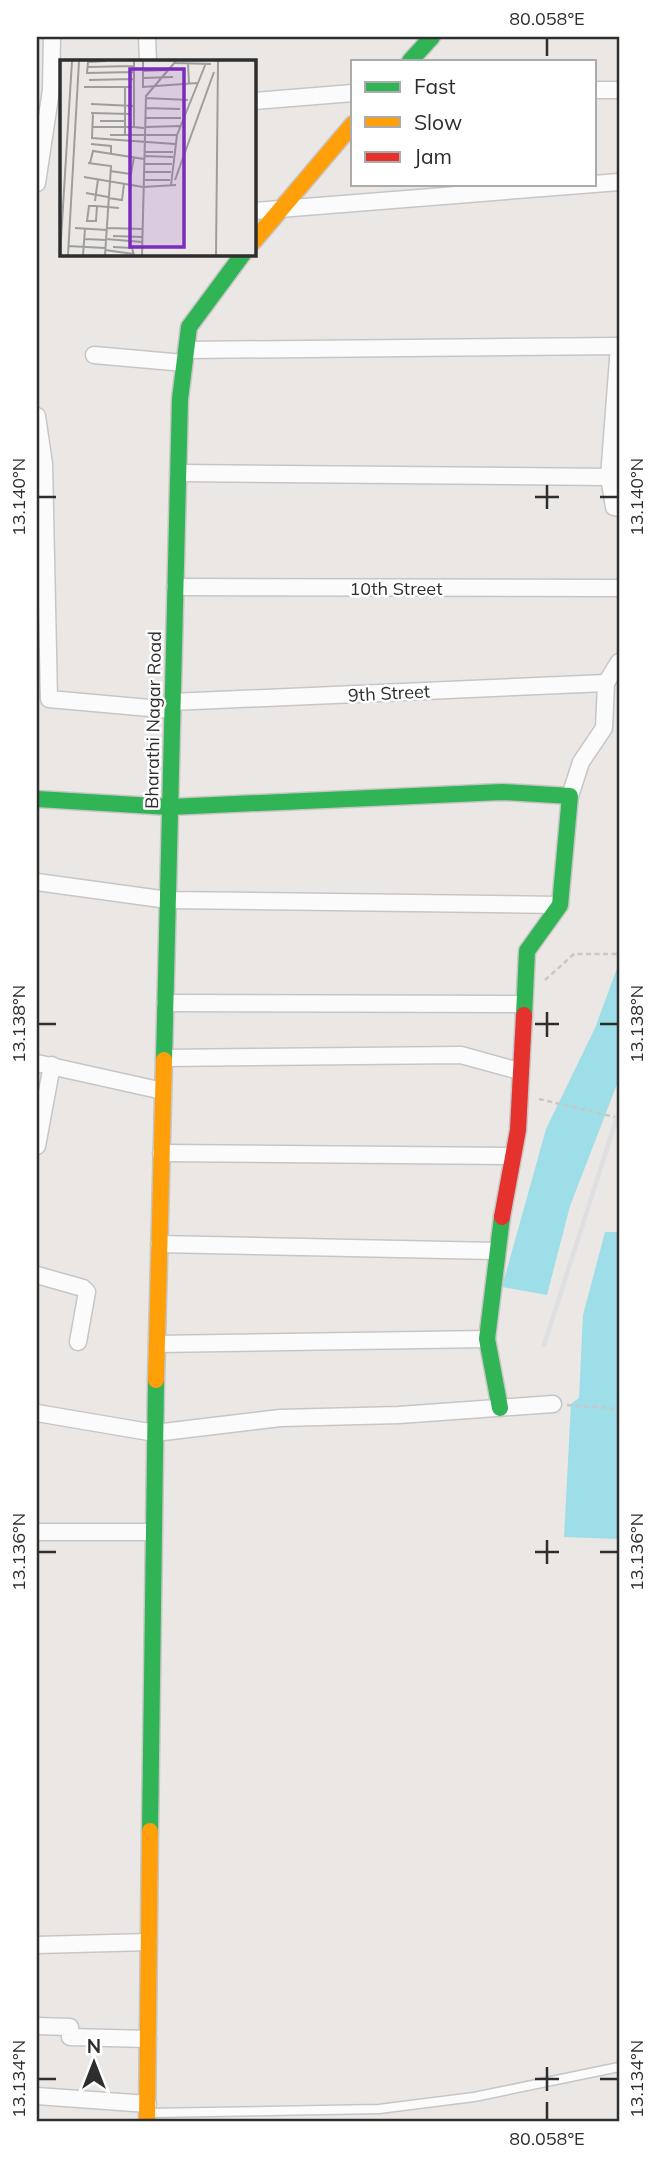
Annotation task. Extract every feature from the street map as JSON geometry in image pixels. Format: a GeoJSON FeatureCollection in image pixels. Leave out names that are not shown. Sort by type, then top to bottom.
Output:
{"type":"FeatureCollection","features":[{"type":"Feature","properties":{"kind":"main road"},"geometry":{"type":"LineString","coordinates":[[411,60],[432,37]]}},
{"type":"Feature","properties":{"kind":"main road"},"geometry":{"type":"LineString","coordinates":[[256,239],[351,126]]}},
{"type":"Feature","properties":{"kind":"main road","name":"Bharathi Nagar Road"},"geometry":{"type":"LineString","coordinates":[[148,2113],[155,1433],[180,399],[189,327],[242,256]]}},
{"type":"Feature","properties":{"kind":"main road"},"geometry":{"type":"LineString","coordinates":[[37,799],[170,807],[502,792],[570,796],[560,905],[527,951],[518,1130],[495,1251],[487,1339],[500,1408]]}},
{"type":"Feature","properties":{"kind":"street"},"geometry":{"type":"LineString","coordinates":[[37,37],[51,37],[37,183]]}},
{"type":"Feature","properties":{"kind":"street"},"geometry":{"type":"LineString","coordinates":[[147,37],[148,60]]}},
{"type":"Feature","properties":{"kind":"street"},"geometry":{"type":"LineString","coordinates":[[596,90],[619,90]]}},
{"type":"Feature","properties":{"kind":"street"},"geometry":{"type":"LineString","coordinates":[[256,101],[351,93]]}},
{"type":"Feature","properties":{"kind":"street"},"geometry":{"type":"LineString","coordinates":[[596,184],[619,182]]}},
{"type":"Feature","properties":{"kind":"street"},"geometry":{"type":"LineString","coordinates":[[256,211],[570,186]]}},
{"type":"Feature","properties":{"kind":"street"},"geometry":{"type":"LineString","coordinates":[[94,355],[186,357],[619,346],[609,477],[614,507],[619,508]]}},
{"type":"Feature","properties":{"kind":"street"},"geometry":{"type":"LineString","coordinates":[[37,416],[43,699]]}},
{"type":"Feature","properties":{"kind":"street"},"geometry":{"type":"LineString","coordinates":[[178,473],[609,477]]}},
{"type":"Feature","properties":{"kind":"street","name":"10th Street"},"geometry":{"type":"LineString","coordinates":[[175,587],[619,590]]}},
{"type":"Feature","properties":{"kind":"street"},"geometry":{"type":"LineString","coordinates":[[570,796],[581,762],[604,728],[606,682],[619,662]]}},
{"type":"Feature","properties":{"kind":"street","name":"9th Street"},"geometry":{"type":"LineString","coordinates":[[43,699],[172,706],[606,682]]}},
{"type":"Feature","properties":{"kind":"street"},"geometry":{"type":"LineString","coordinates":[[37,882],[169,900],[560,905]]}},
{"type":"Feature","properties":{"kind":"street"},"geometry":{"type":"LineString","coordinates":[[165,1003],[524,1004]]}},
{"type":"Feature","properties":{"kind":"street"},"geometry":{"type":"LineString","coordinates":[[164,1058],[461,1055],[519,1070]]}},
{"type":"Feature","properties":{"kind":"street"},"geometry":{"type":"LineString","coordinates":[[37,1146],[44,1064],[163,1091]]}},
{"type":"Feature","properties":{"kind":"street"},"geometry":{"type":"LineString","coordinates":[[162,1153],[513,1156]]}},
{"type":"Feature","properties":{"kind":"street"},"geometry":{"type":"LineString","coordinates":[[159,1244],[495,1251]]}},
{"type":"Feature","properties":{"kind":"street"},"geometry":{"type":"LineString","coordinates":[[37,1275],[83,1287],[87,1292],[78,1342]]}},
{"type":"Feature","properties":{"kind":"street"},"geometry":{"type":"LineString","coordinates":[[157,1344],[487,1339]]}},
{"type":"Feature","properties":{"kind":"street"},"geometry":{"type":"LineString","coordinates":[[37,1413],[155,1433],[280,1418],[399,1415],[553,1404]]}},
{"type":"Feature","properties":{"kind":"street"},"geometry":{"type":"LineString","coordinates":[[37,1532],[154,1532]]}},
{"type":"Feature","properties":{"kind":"street"},"geometry":{"type":"LineString","coordinates":[[37,1945],[149,1942]]}},
{"type":"Feature","properties":{"kind":"street"},"geometry":{"type":"LineString","coordinates":[[37,2026],[71,2027],[70,2037],[148,2039]]}},
{"type":"Feature","properties":{"kind":"street"},"geometry":{"type":"LineString","coordinates":[[37,2096],[148,2113]]}},
{"type":"Feature","properties":{"kind":"lane"},"geometry":{"type":"LineString","coordinates":[[148,2113],[379,2109],[474,2097],[619,2067]]}},
{"type":"Feature","properties":{"kind":"path"},"geometry":{"type":"LineString","coordinates":[[524,1004],[537,987],[574,954],[619,954]]}},
{"type":"Feature","properties":{"kind":"path"},"geometry":{"type":"LineString","coordinates":[[519,1070],[540,1100],[619,1118]]}},
{"type":"Feature","properties":{"kind":"path"},"geometry":{"type":"LineString","coordinates":[[553,1404],[619,1409]]}},
{"type":"Feature","properties":{"kind":"water"},"geometry":{"type":"Polygon","coordinates":[[[619,963],[619,1079],[570,1206],[547,1295],[502,1287],[546,1129],[595,1028],[619,963]]]}},
{"type":"Feature","properties":{"kind":"water"},"geometry":{"type":"Polygon","coordinates":[[[605,1232],[619,1232],[619,1539],[564,1537],[571,1404],[579,1398],[583,1315],[605,1232]]]}},
{"type":"Feature","properties":{"kind":"railway"},"geometry":{"type":"LineString","coordinates":[[544,1345],[619,1111]]}},
{"type":"Feature","properties":{"kind":"traffic: fast"},"geometry":{"type":"LineString","coordinates":[[411,60],[432,37]]}},
{"type":"Feature","properties":{"kind":"traffic: fast"},"geometry":{"type":"LineString","coordinates":[[164,1060],[180,399],[189,327],[242,256]]}},
{"type":"Feature","properties":{"kind":"traffic: fast"},"geometry":{"type":"LineString","coordinates":[[37,799],[170,807],[502,792],[570,796],[560,905],[527,951],[524,1015]]}},
{"type":"Feature","properties":{"kind":"traffic: fast"},"geometry":{"type":"LineString","coordinates":[[500,1408],[487,1339],[502,1217]]}},
{"type":"Feature","properties":{"kind":"traffic: fast"},"geometry":{"type":"LineString","coordinates":[[150,1831],[156,1380]]}},
{"type":"Feature","properties":{"kind":"traffic: slow"},"geometry":{"type":"LineString","coordinates":[[256,239],[351,126]]}},
{"type":"Feature","properties":{"kind":"traffic: slow"},"geometry":{"type":"LineString","coordinates":[[156,1380],[164,1060]]}},
{"type":"Feature","properties":{"kind":"traffic: slow"},"geometry":{"type":"LineString","coordinates":[[147,2121],[150,1831]]}},
{"type":"Feature","properties":{"kind":"traffic: jam"},"geometry":{"type":"LineString","coordinates":[[502,1217],[518,1130],[524,1015]]}}]}
